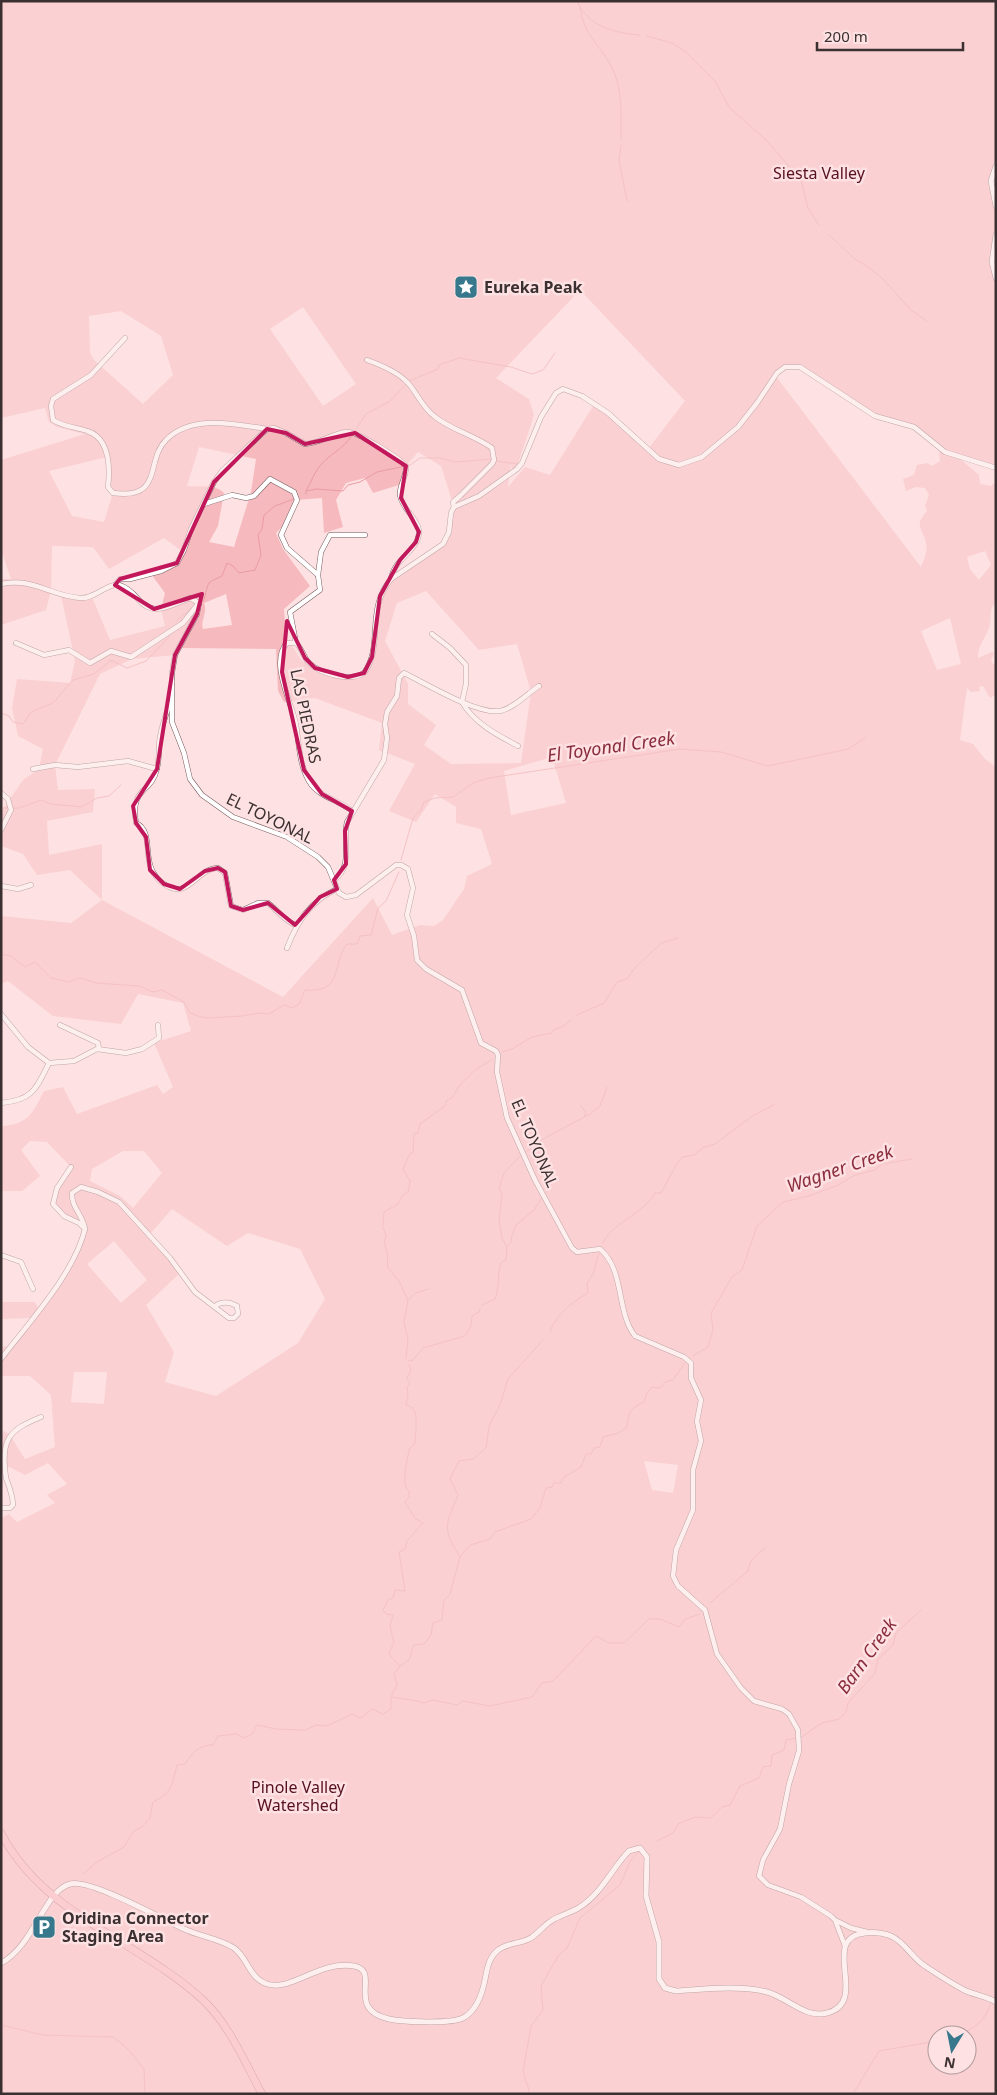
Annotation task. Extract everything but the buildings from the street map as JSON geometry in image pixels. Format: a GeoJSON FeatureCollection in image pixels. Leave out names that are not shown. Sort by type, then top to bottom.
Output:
{"type":"FeatureCollection","features":[{"type":"Feature","properties":{"kind":"main road"},"geometry":{"type":"LineString","coordinates":[[1,1833],[24,1866],[54,1897],[72,1911],[181,1982],[205,2002],[230,2035],[262,2094]]}},
{"type":"Feature","properties":{"kind":"street"},"geometry":{"type":"LineString","coordinates":[[996,166],[991,181],[996,206]]}},
{"type":"Feature","properties":{"kind":"street"},"geometry":{"type":"LineString","coordinates":[[996,235],[992,262],[996,278]]}},
{"type":"Feature","properties":{"kind":"street"},"geometry":{"type":"LineString","coordinates":[[125,338],[91,376],[53,399],[51,406],[53,420],[73,429],[89,431],[98,438],[105,448],[110,469],[108,487],[113,493],[136,493],[149,482],[166,440],[183,429],[213,423],[230,422],[267,429],[274,428],[305,444],[345,432],[355,433],[368,442],[394,454],[406,466],[407,474],[399,491],[400,498],[416,521],[419,532],[416,542],[392,571],[391,579]]}},
{"type":"Feature","properties":{"kind":"street"},"geometry":{"type":"LineString","coordinates":[[365,535],[330,535],[321,552],[318,575],[320,590],[315,596],[294,607],[290,612],[296,643],[309,662],[315,668],[348,677],[364,673],[372,657],[377,604],[384,587],[391,579],[443,544],[450,532],[451,513],[455,498],[460,496],[494,460],[492,448],[435,417],[398,374],[367,360]]}},
{"type":"Feature","properties":{"kind":"street"},"geometry":{"type":"LineString","coordinates":[[454,507],[479,496],[518,470],[541,417],[559,391],[570,390],[582,396],[608,413],[659,460],[679,465],[702,456],[729,435],[757,404],[775,375],[789,366],[808,370],[875,416],[914,427],[945,452],[996,468]]}},
{"type":"Feature","properties":{"kind":"street"},"geometry":{"type":"LineString","coordinates":[[1,584],[26,582],[61,595],[82,598],[92,597],[115,585],[120,579],[130,579],[151,574],[177,563],[184,550],[191,529],[222,471],[267,429]]}},
{"type":"Feature","properties":{"kind":"street"},"geometry":{"type":"LineString","coordinates":[[204,504],[232,495],[246,498],[254,496],[270,479],[291,490],[297,500],[281,535],[287,548],[318,575]]}},
{"type":"Feature","properties":{"kind":"street"},"geometry":{"type":"LineString","coordinates":[[16,643],[44,655],[69,650],[90,663],[111,651],[132,657],[183,623],[199,603],[190,598],[168,608],[147,608],[128,589],[115,585]]}},
{"type":"Feature","properties":{"kind":"street","name":"EL TOYONAL"},"geometry":{"type":"LineString","coordinates":[[199,603],[197,614],[175,655],[171,697],[174,731],[184,753],[190,779],[194,787],[233,817],[288,837],[300,844],[324,862],[341,896],[351,896],[363,890],[396,865],[401,865],[408,869],[413,888],[407,915],[414,936],[417,960],[426,969],[462,990],[482,1043],[496,1051],[497,1072],[507,1118],[534,1180],[572,1248],[577,1252],[600,1249],[605,1252],[617,1279],[629,1324],[636,1336],[684,1356],[691,1363],[690,1378],[702,1400],[697,1421],[701,1440],[692,1470],[693,1510],[676,1550],[673,1576],[678,1586],[705,1610],[717,1654],[741,1688],[754,1701],[782,1709],[790,1714],[798,1730],[799,1745],[780,1829],[763,1860],[759,1876],[768,1885],[806,1900],[835,1920],[851,1928],[869,1933]]}},
{"type":"Feature","properties":{"kind":"street"},"geometry":{"type":"LineString","coordinates":[[432,634],[450,648],[466,665],[466,684],[462,702],[467,712],[498,736],[518,746]]}},
{"type":"Feature","properties":{"kind":"street","name":"LAS PIEDRAS"},"geometry":{"type":"LineString","coordinates":[[296,643],[291,642],[285,645],[282,672],[286,695],[296,722],[304,770],[311,784],[322,794],[352,811]]}},
{"type":"Feature","properties":{"kind":"street"},"geometry":{"type":"LineString","coordinates":[[334,880],[340,875],[346,864],[345,831],[352,811],[384,760],[387,738],[385,724],[387,712],[397,696],[399,678],[404,673],[462,702],[487,710],[501,711],[539,686]]}},
{"type":"Feature","properties":{"kind":"street"},"geometry":{"type":"LineString","coordinates":[[171,697],[160,738],[157,770],[150,784],[139,794],[133,806],[136,823],[141,827],[146,837],[149,867],[155,876],[167,886],[180,889],[187,886],[205,871],[218,868],[225,873],[231,906],[243,910],[258,903],[268,903],[278,910],[282,918],[295,925]]}},
{"type":"Feature","properties":{"kind":"street"},"geometry":{"type":"LineString","coordinates":[[33,769],[55,765],[78,767],[128,761],[157,770]]}},
{"type":"Feature","properties":{"kind":"street"},"geometry":{"type":"LineString","coordinates":[[1,793],[8,799],[11,810],[1,830]]}},
{"type":"Feature","properties":{"kind":"street"},"geometry":{"type":"LineString","coordinates":[[1,886],[18,889],[31,884]]}},
{"type":"Feature","properties":{"kind":"street"},"geometry":{"type":"LineString","coordinates":[[287,948],[295,925],[320,897],[337,889]]}},
{"type":"Feature","properties":{"kind":"street"},"geometry":{"type":"LineString","coordinates":[[1,1014],[28,1047],[49,1063],[74,1060],[100,1049],[126,1053],[142,1049],[159,1038],[158,1025]]}},
{"type":"Feature","properties":{"kind":"street"},"geometry":{"type":"LineString","coordinates":[[60,1025],[98,1043],[100,1049]]}},
{"type":"Feature","properties":{"kind":"street"},"geometry":{"type":"LineString","coordinates":[[1,1103],[15,1102],[34,1092],[49,1063]]}},
{"type":"Feature","properties":{"kind":"street"},"geometry":{"type":"LineString","coordinates":[[71,1167],[57,1188],[53,1204],[64,1216],[79,1223],[85,1229]]}},
{"type":"Feature","properties":{"kind":"street"},"geometry":{"type":"LineString","coordinates":[[1,1359],[58,1282],[81,1244],[85,1229],[84,1222],[72,1201],[72,1193],[81,1187],[98,1192],[118,1202],[170,1258],[195,1292],[229,1318],[234,1318],[238,1314],[237,1306],[232,1303],[222,1303],[215,1306]]}},
{"type":"Feature","properties":{"kind":"street"},"geometry":{"type":"LineString","coordinates":[[1,1255],[21,1262],[33,1289]]}},
{"type":"Feature","properties":{"kind":"street"},"geometry":{"type":"LineString","coordinates":[[1,1508],[10,1508],[13,1505],[2,1458],[5,1440],[15,1428],[41,1417]]}},
{"type":"Feature","properties":{"kind":"street"},"geometry":{"type":"LineString","coordinates":[[1,1963],[20,1950],[54,1897],[66,1885],[72,1883],[87,1884],[202,1937],[233,1948],[239,1953],[254,1975],[267,1984],[284,1985],[327,1966],[356,1966],[364,1971],[366,1976],[365,1994],[368,2008],[379,2016],[402,2022],[463,2018],[471,2012],[479,2000],[493,1954],[506,1945],[530,1939],[551,1921],[581,1906],[602,1886],[625,1855],[634,1848],[640,1848],[647,1857],[646,1896],[659,1942],[659,1979],[665,1988],[676,1991],[756,1990],[779,1996],[808,2012],[827,2013],[838,2008],[846,1994],[847,1980],[843,1959],[845,1946],[835,1920]]}},
{"type":"Feature","properties":{"kind":"street"},"geometry":{"type":"LineString","coordinates":[[845,1946],[854,1936],[869,1933],[890,1935],[926,1967],[963,1989],[996,2002]]}},
{"type":"Feature","properties":{"kind":"highlighted area"},"geometry":{"type":"Polygon","coordinates":[[[267,429],[286,433],[305,444],[355,433],[406,466],[401,498],[419,532],[416,542],[400,560],[380,596],[372,657],[364,673],[348,677],[315,668],[305,658],[287,621],[282,672],[304,770],[322,794],[352,811],[345,831],[346,864],[334,880],[337,889],[320,897],[295,925],[268,903],[243,910],[231,906],[225,872],[218,868],[205,871],[180,889],[164,884],[150,870],[146,837],[136,823],[133,806],[157,769],[175,655],[197,614],[202,594],[154,609],[115,585],[120,579],[177,563],[214,482],[267,429]]]}},
{"type":"Feature","properties":{"kind":"green space"},"geometry":{"type":"Polygon","coordinates":[[[1,1],[996,1],[996,468],[958,457],[979,475],[980,484],[991,486],[996,482],[996,606],[993,605],[989,629],[979,649],[978,658],[992,652],[994,654],[991,660],[993,664],[996,664],[996,694],[990,698],[983,686],[979,687],[980,691],[971,692],[967,688],[960,740],[973,744],[985,759],[996,767],[996,2094],[1,2094],[1,1518],[9,1514],[17,1522],[55,1503],[47,1495],[67,1484],[48,1463],[25,1475],[1,1463],[1,1430],[9,1434],[25,1459],[55,1447],[51,1395],[30,1376],[1,1376],[1,1347],[11,1346],[31,1318],[1,1319],[1,1302],[35,1302],[38,1308],[59,1280],[77,1251],[85,1229],[79,1223],[64,1216],[53,1204],[57,1188],[71,1167],[47,1142],[30,1141],[21,1150],[40,1176],[22,1191],[1,1191],[1,1126],[24,1120],[33,1111],[44,1091],[63,1087],[77,1114],[157,1085],[163,1094],[173,1087],[154,1043],[191,1031],[183,1003],[138,994],[121,1024],[53,1016],[8,981],[1,984],[1,916],[71,923],[102,900],[70,870],[37,875],[23,854],[1,846],[1,812],[23,780],[39,769],[43,749],[18,736],[12,708],[17,679],[70,683],[75,661],[61,595],[92,597],[110,640],[165,626],[161,609],[165,593],[151,574],[177,563],[183,552],[164,538],[109,569],[93,547],[52,546],[51,591],[46,610],[1,625],[1,579],[11,579],[1,550],[1,460],[85,434],[57,427],[49,422],[45,408],[1,418],[1,1]],[[580,290],[496,378],[529,399],[534,415],[517,467],[512,471],[511,463],[508,487],[525,467],[550,475],[595,403],[648,449],[685,401],[580,290]],[[303,307],[270,329],[323,406],[356,384],[303,307]],[[121,311],[89,316],[90,353],[94,360],[143,404],[173,375],[161,336],[121,311]],[[789,366],[775,375],[921,567],[926,546],[920,524],[927,511],[925,506],[929,495],[925,488],[916,487],[906,491],[903,479],[914,475],[917,465],[928,463],[932,466],[940,461],[939,449],[914,427],[875,416],[807,370],[789,366]],[[199,447],[187,486],[212,487],[224,493],[218,526],[209,542],[234,547],[251,492],[256,459],[199,447]],[[418,452],[406,466],[402,484],[373,493],[365,478],[346,483],[336,500],[343,527],[324,533],[322,498],[297,500],[284,525],[276,533],[283,549],[310,586],[284,609],[286,637],[302,661],[335,675],[360,676],[371,662],[377,604],[391,579],[446,540],[454,507],[441,466],[418,452]],[[107,457],[49,471],[72,516],[104,522],[112,496],[108,487],[107,457]],[[985,551],[967,557],[970,569],[979,580],[991,565],[985,551]],[[426,591],[397,603],[385,641],[408,684],[408,704],[436,725],[424,745],[451,764],[521,763],[531,692],[517,644],[479,650],[426,591]],[[226,594],[204,603],[202,623],[203,629],[232,625],[226,594]],[[950,618],[921,631],[937,670],[961,664],[950,618]],[[180,648],[175,655],[132,659],[100,674],[55,765],[58,790],[95,789],[93,812],[47,821],[49,855],[102,844],[102,900],[283,997],[373,898],[392,935],[420,925],[434,926],[443,920],[464,889],[467,876],[492,864],[481,829],[456,823],[456,807],[435,794],[416,822],[389,811],[415,764],[379,750],[382,723],[315,698],[284,702],[278,691],[276,649],[180,648]],[[552,757],[504,771],[511,815],[566,803],[552,757]],[[123,1151],[92,1169],[90,1181],[120,1196],[133,1208],[162,1173],[144,1151],[123,1151]],[[172,1209],[149,1235],[180,1273],[146,1305],[174,1352],[165,1382],[216,1396],[298,1343],[325,1299],[300,1249],[248,1233],[227,1246],[172,1209]],[[114,1241],[87,1264],[121,1303],[147,1280],[114,1241]],[[74,1372],[71,1402],[104,1404],[107,1372],[74,1372]],[[644,1461],[652,1490],[673,1493],[678,1465],[644,1461]]]}},
{"type":"Feature","properties":{"kind":"waterway"},"geometry":{"type":"LineString","coordinates":[[577,1],[582,10],[595,23],[612,30],[640,35]]}},
{"type":"Feature","properties":{"kind":"waterway"},"geometry":{"type":"LineString","coordinates":[[580,7],[584,24],[609,62],[617,80],[620,99],[621,139]]}},
{"type":"Feature","properties":{"kind":"waterway"},"geometry":{"type":"LineString","coordinates":[[647,36],[672,43],[686,52],[715,81],[729,107],[767,141],[801,180],[808,208],[819,225]]}},
{"type":"Feature","properties":{"kind":"waterway"},"geometry":{"type":"LineString","coordinates":[[621,145],[619,160],[627,201]]}},
{"type":"Feature","properties":{"kind":"waterway"},"geometry":{"type":"LineString","coordinates":[[829,235],[856,260],[867,266],[884,280],[911,310],[927,321]]}},
{"type":"Feature","properties":{"kind":"waterway","name":"El Toyonal Creek"},"geometry":{"type":"LineString","coordinates":[[409,381],[438,369],[439,365],[459,358],[511,367],[532,374],[543,370],[555,353]]}},
{"type":"Feature","properties":{"kind":"waterway","name":"El Toyonal Creek"},"geometry":{"type":"LineString","coordinates":[[354,432],[366,414],[390,401],[406,384]]}},
{"type":"Feature","properties":{"kind":"waterway","name":"El Toyonal Creek"},"geometry":{"type":"LineString","coordinates":[[306,491],[319,467],[345,444],[352,435]]}},
{"type":"Feature","properties":{"kind":"waterway","name":"El Toyonal Creek"},"geometry":{"type":"LineString","coordinates":[[306,494],[306,491],[316,489],[343,491],[348,485],[360,482],[377,472],[410,465],[420,458],[440,458],[455,462],[492,459]]}},
{"type":"Feature","properties":{"kind":"waterway","name":"El Toyonal Creek"},"geometry":{"type":"LineString","coordinates":[[496,461],[518,464]]}},
{"type":"Feature","properties":{"kind":"waterway","name":"El Toyonal Creek"},"geometry":{"type":"LineString","coordinates":[[199,605],[204,600],[210,582],[222,576],[227,563],[233,566],[239,573],[255,570],[261,555],[258,535],[262,529],[264,515],[275,506],[294,499]]}},
{"type":"Feature","properties":{"kind":"waterway","name":"El Toyonal Creek"},"geometry":{"type":"LineString","coordinates":[[177,620],[193,607]]}},
{"type":"Feature","properties":{"kind":"waterway","name":"El Toyonal Creek"},"geometry":{"type":"LineString","coordinates":[[1,713],[9,716],[13,722],[23,724],[31,712],[53,703],[73,680],[94,674],[111,660],[127,668],[146,661],[170,636]]}},
{"type":"Feature","properties":{"kind":"waterway","name":"El Toyonal Creek"},"geometry":{"type":"LineString","coordinates":[[401,860],[413,818],[421,810],[424,802],[435,798],[453,797],[473,783],[489,778],[680,749],[721,752],[768,766],[848,749],[865,738]]}},
{"type":"Feature","properties":{"kind":"waterway"},"geometry":{"type":"LineString","coordinates":[[1,808],[19,808],[41,800],[51,804],[82,807],[97,798],[109,796],[121,785]]}},
{"type":"Feature","properties":{"kind":"waterway","name":"El Toyonal Creek"},"geometry":{"type":"LineString","coordinates":[[1,954],[11,956],[25,967],[35,962],[51,978],[68,982],[80,978],[96,983],[139,986],[153,992],[162,990],[184,1002],[190,1013],[198,1016],[207,1018],[259,1013],[269,1014],[284,1005],[292,1008],[299,1004],[305,990],[317,990],[326,987],[331,982],[335,976],[342,952],[347,944],[357,944],[360,936],[371,935],[378,908],[386,901],[399,872]]}},
{"type":"Feature","properties":{"kind":"waterway"},"geometry":{"type":"LineString","coordinates":[[577,1015],[604,1003],[617,982],[627,979],[638,965],[661,943],[678,938]]}},
{"type":"Feature","properties":{"kind":"waterway"},"geometry":{"type":"LineString","coordinates":[[502,1052],[512,1049],[532,1037],[552,1033],[553,1030],[564,1026],[571,1020]]}},
{"type":"Feature","properties":{"kind":"waterway"},"geometry":{"type":"LineString","coordinates":[[383,1225],[384,1212],[398,1204],[403,1195],[408,1192],[410,1181],[403,1169],[409,1155],[413,1152],[414,1134],[418,1133],[420,1124],[446,1105],[446,1101],[452,1098],[460,1085],[475,1070],[493,1059]]}},
{"type":"Feature","properties":{"kind":"waterway"},"geometry":{"type":"LineString","coordinates":[[526,1152],[543,1139],[590,1114],[600,1106],[607,1087]]}},
{"type":"Feature","properties":{"kind":"waterway"},"geometry":{"type":"LineString","coordinates":[[603,1243],[612,1230],[644,1206],[655,1193],[661,1193],[682,1157],[694,1155],[704,1147],[715,1144],[751,1117],[775,1104]]}},
{"type":"Feature","properties":{"kind":"waterway"},"geometry":{"type":"LineString","coordinates":[[581,1106],[586,1112],[584,1117]]}},
{"type":"Feature","properties":{"kind":"waterway"},"geometry":{"type":"LineString","coordinates":[[482,1305],[495,1299],[501,1263],[506,1260],[507,1247],[502,1238],[499,1220],[502,1194],[499,1188],[504,1173],[520,1156]]}},
{"type":"Feature","properties":{"kind":"waterway","name":"Wagner Creek"},"geometry":{"type":"LineString","coordinates":[[693,1356],[708,1347],[713,1330],[711,1313],[732,1277],[742,1270],[757,1226],[783,1202],[809,1196],[838,1185],[855,1175],[875,1170],[882,1164],[912,1159]]}},
{"type":"Feature","properties":{"kind":"waterway"},"geometry":{"type":"LineString","coordinates":[[508,1246],[512,1241],[511,1238],[516,1225],[534,1210],[541,1199]]}},
{"type":"Feature","properties":{"kind":"waterway"},"geometry":{"type":"LineString","coordinates":[[383,1227],[386,1236],[384,1242],[388,1268],[399,1281],[408,1300],[404,1322],[408,1339],[406,1358]]}},
{"type":"Feature","properties":{"kind":"waterway"},"geometry":{"type":"LineString","coordinates":[[550,1331],[566,1309],[588,1293],[587,1283],[594,1271],[599,1254]]}},
{"type":"Feature","properties":{"kind":"waterway"},"geometry":{"type":"LineString","coordinates":[[408,1300],[416,1293],[428,1289]]}},
{"type":"Feature","properties":{"kind":"waterway"},"geometry":{"type":"LineString","coordinates":[[408,1361],[413,1360],[423,1348],[465,1336],[471,1326],[472,1316],[479,1312],[480,1309]]}},
{"type":"Feature","properties":{"kind":"waterway"},"geometry":{"type":"LineString","coordinates":[[460,1557],[450,1539],[447,1527],[458,1495],[450,1479],[459,1461],[473,1459],[486,1448],[489,1426],[500,1405],[508,1379],[543,1340]]}},
{"type":"Feature","properties":{"kind":"waterway","name":"Wagner Creek"},"geometry":{"type":"LineString","coordinates":[[83,1874],[97,1862],[124,1847],[133,1832],[143,1826],[150,1818],[153,1802],[168,1792],[177,1765],[185,1764],[200,1748],[213,1745],[218,1736],[237,1734],[244,1738],[252,1734],[257,1725],[276,1729],[305,1730],[316,1725],[327,1726],[352,1714],[361,1718],[372,1709],[383,1714],[391,1709],[391,1697],[397,1685],[394,1674],[400,1666],[409,1660],[414,1645],[424,1644],[431,1635],[433,1623],[442,1620],[444,1600],[450,1594],[460,1557],[470,1545],[490,1539],[495,1532],[531,1519],[540,1508],[546,1488],[552,1487],[554,1483],[561,1483],[564,1477],[581,1467],[586,1454],[591,1454],[594,1448],[600,1447],[603,1437],[619,1433],[627,1427],[631,1411],[644,1402],[647,1393],[652,1387],[660,1388],[665,1382],[673,1380],[684,1364]]}},
{"type":"Feature","properties":{"kind":"waterway"},"geometry":{"type":"LineString","coordinates":[[400,1666],[389,1653],[394,1643],[390,1626],[393,1615],[386,1614],[383,1610],[388,1600],[393,1598],[395,1590],[405,1591],[399,1552],[405,1549],[407,1541],[423,1523],[415,1518],[405,1502],[409,1497],[409,1491],[405,1483],[405,1472],[409,1449],[415,1444],[416,1424],[414,1410],[406,1405],[407,1387],[410,1384],[407,1378],[411,1370],[409,1365]]}},
{"type":"Feature","properties":{"kind":"waterway"},"geometry":{"type":"LineString","coordinates":[[710,1603],[748,1571],[750,1563],[757,1554],[766,1548]]}},
{"type":"Feature","properties":{"kind":"waterway","name":"Barn Creek"},"geometry":{"type":"LineString","coordinates":[[800,1738],[822,1723],[839,1719],[846,1712],[848,1703],[875,1673],[878,1659],[893,1645],[896,1633],[921,1610]]}},
{"type":"Feature","properties":{"kind":"waterway"},"geometry":{"type":"LineString","coordinates":[[392,1697],[424,1703],[433,1700],[457,1705],[463,1701],[490,1706],[532,1697],[542,1683],[553,1681],[596,1636],[609,1643],[624,1643],[649,1619],[660,1619],[679,1627],[685,1619],[700,1614]]}},
{"type":"Feature","properties":{"kind":"waterway","name":"Barn Creek"},"geometry":{"type":"LineString","coordinates":[[657,1841],[673,1833],[678,1824],[695,1817],[711,1818],[722,1807],[730,1805],[740,1786],[759,1778],[763,1767],[771,1766],[772,1755],[784,1750],[786,1740],[796,1738]]}},
{"type":"Feature","properties":{"kind":"waterway","name":"Barn Creek"},"geometry":{"type":"LineString","coordinates":[[529,2094],[523,2072],[531,2026],[543,2010],[541,1986],[558,1956],[567,1948],[580,1918],[620,1885],[631,1860],[639,1852]]}},
{"type":"Feature","properties":{"kind":"waterway"},"geometry":{"type":"LineString","coordinates":[[977,2025],[985,2016],[990,2005]]}},
{"type":"Feature","properties":{"kind":"waterway"},"geometry":{"type":"LineString","coordinates":[[1,2025],[43,2035],[113,2037],[128,2049],[144,2069],[145,2094]]}},
{"type":"Feature","properties":{"kind":"waterway"},"geometry":{"type":"LineString","coordinates":[[853,2094],[879,2051],[927,2043]]}},
{"type":"Feature","properties":{"kind":"place","name":"Eureka Peak"},"geometry":{"type":"Point","coordinates":[466,287]}},
{"type":"Feature","properties":{"kind":"place","name":"Oridina Connector Staging Area"},"geometry":{"type":"Point","coordinates":[44,1927]}},
{"type":"Feature","properties":{"kind":"park label","name":"Siesta Valley"},"geometry":{"type":"Point","coordinates":[819,173]}},
{"type":"Feature","properties":{"kind":"park label","name":"Pinole Valley Watershed"},"geometry":{"type":"Point","coordinates":[298,1796]}}]}
